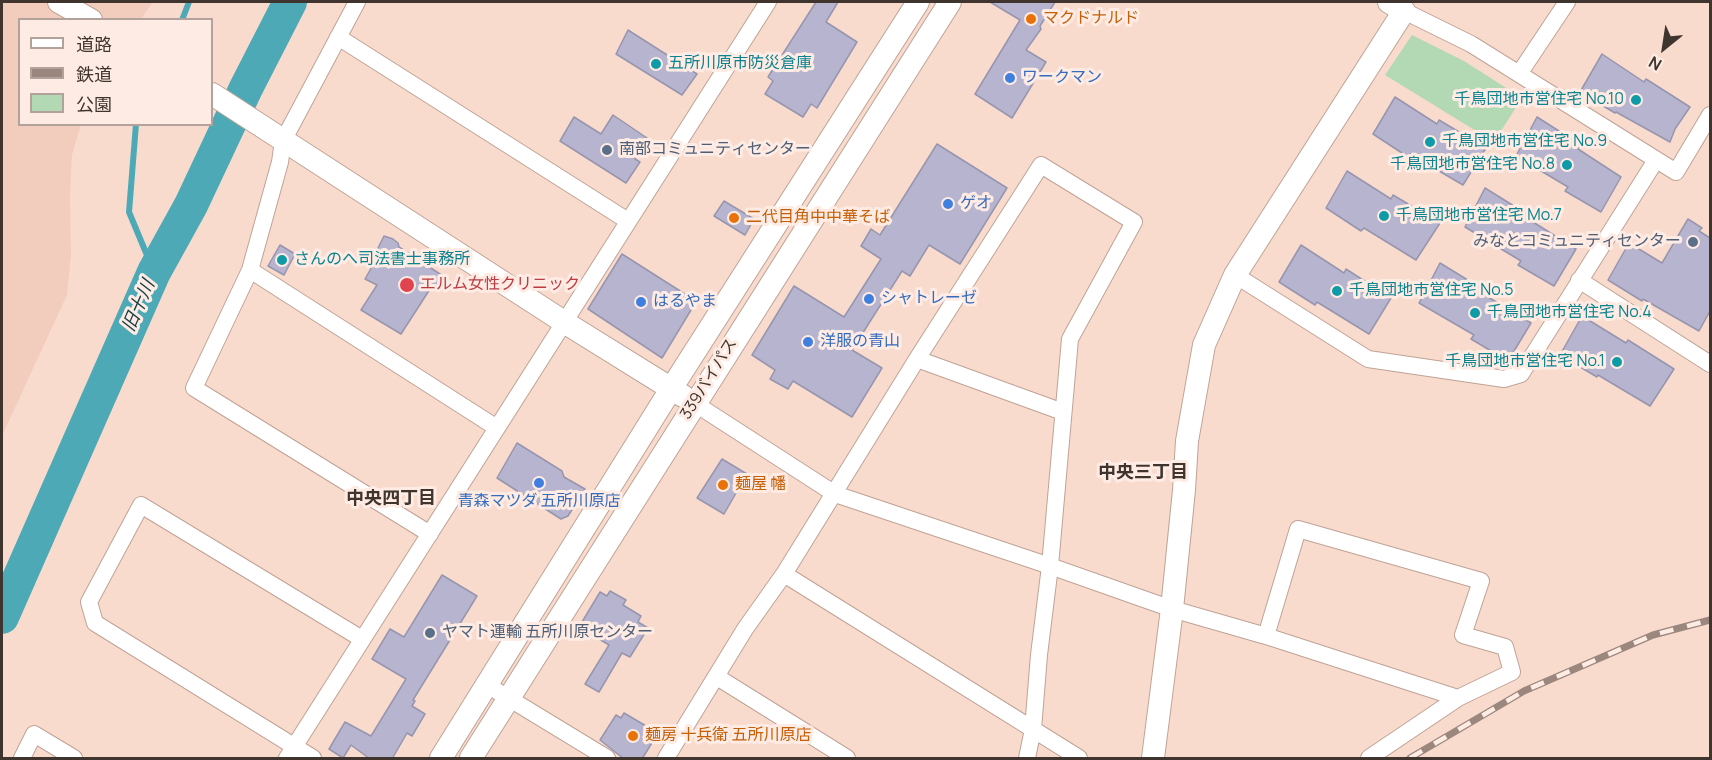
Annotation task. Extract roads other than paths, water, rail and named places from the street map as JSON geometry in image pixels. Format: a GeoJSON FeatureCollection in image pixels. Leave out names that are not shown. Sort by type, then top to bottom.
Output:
{"type":"FeatureCollection","features":[{"type":"Feature","properties":{"kind":"street"},"geometry":{"type":"LineString","coordinates":[[59,2],[87,18]]}},
{"type":"Feature","properties":{"kind":"street"},"geometry":{"type":"LineString","coordinates":[[357,2],[277,137],[280,162],[250,270],[194,388],[430,534]]}},
{"type":"Feature","properties":{"kind":"street"},"geometry":{"type":"LineString","coordinates":[[290,753],[768,2]]}},
{"type":"Feature","properties":{"kind":"street"},"geometry":{"type":"LineString","coordinates":[[441,759],[671,389],[918,2]]}},
{"type":"Feature","properties":{"kind":"street","name":"339バイパス"},"geometry":{"type":"LineString","coordinates":[[471,759],[694,403],[950,2]]}},
{"type":"Feature","properties":{"kind":"street"},"geometry":{"type":"LineString","coordinates":[[1519,74],[1567,2]]}},
{"type":"Feature","properties":{"kind":"street"},"geometry":{"type":"LineString","coordinates":[[1153,759],[1185,490],[1187,441],[1204,345],[1235,275],[1397,6],[1471,44],[1676,172],[1710,115]]}},
{"type":"Feature","properties":{"kind":"street"},"geometry":{"type":"LineString","coordinates":[[338,37],[628,220]]}},
{"type":"Feature","properties":{"kind":"street"},"geometry":{"type":"LineString","coordinates":[[213,95],[835,494],[1172,609],[1266,636],[1458,698]]}},
{"type":"Feature","properties":{"kind":"street"},"geometry":{"type":"LineString","coordinates":[[1235,275],[1368,359],[1504,379],[1521,374],[1656,160]]}},
{"type":"Feature","properties":{"kind":"street"},"geometry":{"type":"LineString","coordinates":[[666,759],[745,629],[784,574],[1041,165],[1134,222],[1070,339],[1050,566],[1033,729],[1027,759]]}},
{"type":"Feature","properties":{"kind":"street"},"geometry":{"type":"LineString","coordinates":[[250,270],[497,428]]}},
{"type":"Feature","properties":{"kind":"street"},"geometry":{"type":"LineString","coordinates":[[1579,280],[1710,364]]}},
{"type":"Feature","properties":{"kind":"street"},"geometry":{"type":"LineString","coordinates":[[917,359],[1063,412]]}},
{"type":"Feature","properties":{"kind":"street"},"geometry":{"type":"LineString","coordinates":[[313,759],[290,753],[95,623],[89,602],[141,505],[362,639]]}},
{"type":"Feature","properties":{"kind":"street"},"geometry":{"type":"LineString","coordinates":[[1266,636],[1298,529],[1481,581],[1463,635],[1504,647],[1512,672],[1458,698],[1369,759]]}},
{"type":"Feature","properties":{"kind":"street"},"geometry":{"type":"LineString","coordinates":[[784,574],[1079,759]]}},
{"type":"Feature","properties":{"kind":"street"},"geometry":{"type":"LineString","coordinates":[[717,677],[847,759]]}},
{"type":"Feature","properties":{"kind":"street"},"geometry":{"type":"LineString","coordinates":[[487,685],[597,756]]}},
{"type":"Feature","properties":{"kind":"street"},"geometry":{"type":"LineString","coordinates":[[22,759],[34,734],[74,759]]}},
{"type":"Feature","properties":{"kind":"waterway"},"geometry":{"type":"LineString","coordinates":[[183,18],[189,2]]}},
{"type":"Feature","properties":{"kind":"waterway","name":"旧十川"},"geometry":{"type":"LineString","coordinates":[[2,617],[154,272],[191,205],[246,88],[290,2]]}},
{"type":"Feature","properties":{"kind":"waterway"},"geometry":{"type":"LineString","coordinates":[[136,126],[129,212],[154,272]]}},
{"type":"Feature","properties":{"kind":"railway"},"geometry":{"type":"LineString","coordinates":[[1410,758],[1524,691],[1653,635],[1710,620]]}},
{"type":"Feature","properties":{"kind":"place","name":"マクドナルド"},"geometry":{"type":"Point","coordinates":[1031,19]}},
{"type":"Feature","properties":{"kind":"place","name":"五所川原市防災倉庫"},"geometry":{"type":"Point","coordinates":[656,64]}},
{"type":"Feature","properties":{"kind":"place","name":"ワークマン"},"geometry":{"type":"Point","coordinates":[1010,78]}},
{"type":"Feature","properties":{"kind":"place","name":"千鳥団地市営住宅 No.10"},"geometry":{"type":"Point","coordinates":[1636,100]}},
{"type":"Feature","properties":{"kind":"place","name":"千鳥団地市営住宅 No.9"},"geometry":{"type":"Point","coordinates":[1430,142]}},
{"type":"Feature","properties":{"kind":"place","name":"南部コミュニティセンター"},"geometry":{"type":"Point","coordinates":[607,150]}},
{"type":"Feature","properties":{"kind":"place","name":"千鳥団地市営住宅 No.8"},"geometry":{"type":"Point","coordinates":[1567,165]}},
{"type":"Feature","properties":{"kind":"place","name":"ゲオ"},"geometry":{"type":"Point","coordinates":[948,204]}},
{"type":"Feature","properties":{"kind":"place","name":"千鳥団地市営住宅 Mo.7"},"geometry":{"type":"Point","coordinates":[1384,216]}},
{"type":"Feature","properties":{"kind":"place","name":"二代目角中中華そば"},"geometry":{"type":"Point","coordinates":[734,218]}},
{"type":"Feature","properties":{"kind":"place","name":"みなとコミュニティセンター"},"geometry":{"type":"Point","coordinates":[1693,242]}},
{"type":"Feature","properties":{"kind":"place","name":"さんのへ司法書士事務所"},"geometry":{"type":"Point","coordinates":[282,260]}},
{"type":"Feature","properties":{"kind":"place","name":"エルム女性クリニック"},"geometry":{"type":"Point","coordinates":[407,285]}},
{"type":"Feature","properties":{"kind":"place","name":"千鳥団地市営住宅 No.5"},"geometry":{"type":"Point","coordinates":[1337,291]}},
{"type":"Feature","properties":{"kind":"place","name":"シャトレーゼ"},"geometry":{"type":"Point","coordinates":[869,299]}},
{"type":"Feature","properties":{"kind":"place","name":"はるやま"},"geometry":{"type":"Point","coordinates":[641,302]}},
{"type":"Feature","properties":{"kind":"place","name":"千鳥団地市営住宅 No.4"},"geometry":{"type":"Point","coordinates":[1475,313]}},
{"type":"Feature","properties":{"kind":"place","name":"洋服の青山"},"geometry":{"type":"Point","coordinates":[808,342]}},
{"type":"Feature","properties":{"kind":"place","name":"千鳥団地市営住宅 No.1"},"geometry":{"type":"Point","coordinates":[1617,362]}},
{"type":"Feature","properties":{"kind":"place","name":"青森マツダ 五所川原店"},"geometry":{"type":"Point","coordinates":[539,483]}},
{"type":"Feature","properties":{"kind":"place","name":"麺屋 幡"},"geometry":{"type":"Point","coordinates":[723,485]}},
{"type":"Feature","properties":{"kind":"place","name":"ヤマト運輸 五所川原センター"},"geometry":{"type":"Point","coordinates":[430,633]}},
{"type":"Feature","properties":{"kind":"place","name":"麺房 十兵衛 五所川原店"},"geometry":{"type":"Point","coordinates":[633,736]}},
{"type":"Feature","properties":{"kind":"district","name":"中央三丁目"},"geometry":{"type":"Point","coordinates":[1143,473]}},
{"type":"Feature","properties":{"kind":"district","name":"中央四丁目"},"geometry":{"type":"Point","coordinates":[391,499]}}]}
